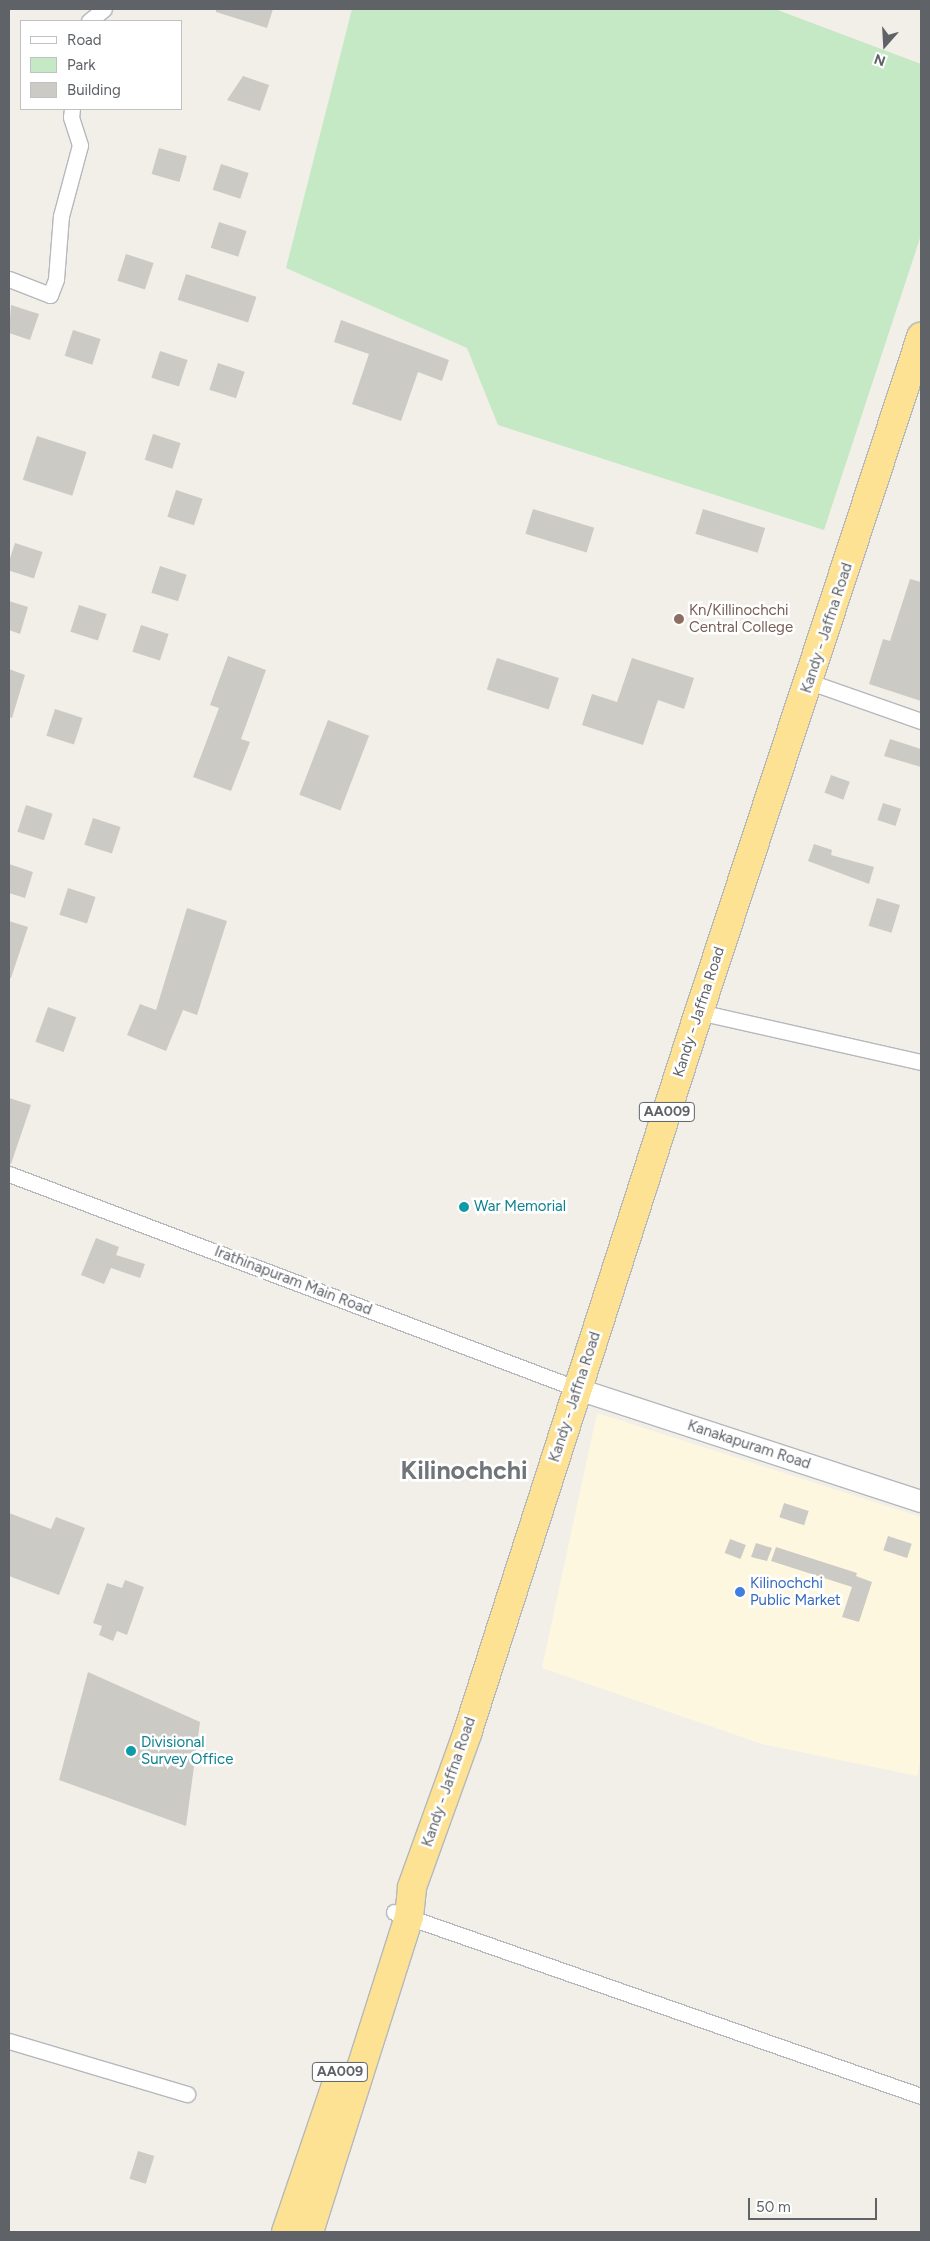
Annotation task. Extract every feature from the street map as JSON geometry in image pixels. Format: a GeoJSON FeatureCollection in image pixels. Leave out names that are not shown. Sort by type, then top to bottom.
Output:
{"type":"FeatureCollection","features":[{"type":"Feature","properties":{"kind":"highway","name":"Kandy - Jaffna Road"},"geometry":{"type":"LineString","coordinates":[[286,2232],[467,1734],[699,1012],[810,682],[921,337]]}},
{"type":"Feature","properties":{"kind":"highway","name":"Kandy - Jaffna Road"},"geometry":{"type":"LineString","coordinates":[[308,2232],[402,1914]]}},
{"type":"Feature","properties":{"kind":"street"},"geometry":{"type":"LineString","coordinates":[[90,20],[104,9]]}},
{"type":"Feature","properties":{"kind":"street"},"geometry":{"type":"LineString","coordinates":[[9,279],[50,295],[56,279],[61,216],[80,145],[71,118],[72,110]]}},
{"type":"Feature","properties":{"kind":"street"},"geometry":{"type":"LineString","coordinates":[[810,682],[921,722]]}},
{"type":"Feature","properties":{"kind":"street"},"geometry":{"type":"LineString","coordinates":[[699,1012],[921,1062]]}},
{"type":"Feature","properties":{"kind":"street","name":"Irathinapuram Main Road"},"geometry":{"type":"LineString","coordinates":[[9,1174],[578,1389]]}},
{"type":"Feature","properties":{"kind":"street","name":"Kanakapuram Road"},"geometry":{"type":"LineString","coordinates":[[578,1389],[921,1501]]}},
{"type":"Feature","properties":{"kind":"street"},"geometry":{"type":"LineString","coordinates":[[402,1914],[921,2096]]}},
{"type":"Feature","properties":{"kind":"street"},"geometry":{"type":"LineString","coordinates":[[9,2041],[187,2094]]}},
{"type":"Feature","properties":{"kind":"shaded area","name":"Kilinochchi Public Market"},"geometry":{"type":"Polygon","coordinates":[[[597,1413],[921,1517],[921,1758],[917,1776],[762,1744],[542,1668],[597,1413]]]}},
{"type":"Feature","properties":{"kind":"green space"},"geometry":{"type":"Polygon","coordinates":[[[352,9],[775,9],[921,64],[921,235],[824,530],[498,425],[467,348],[286,268],[352,9]]]}},
{"type":"Feature","properties":{"kind":"building"},"geometry":{"type":"Polygon","coordinates":[[[216,9],[273,9],[267,28],[216,12],[216,9]]]}},
{"type":"Feature","properties":{"kind":"building"},"geometry":{"type":"Polygon","coordinates":[[[243,76],[269,85],[260,111],[227,100],[243,76]]]}},
{"type":"Feature","properties":{"kind":"building"},"geometry":{"type":"Polygon","coordinates":[[[159,148],[187,156],[179,182],[152,174],[159,148]]]}},
{"type":"Feature","properties":{"kind":"building"},"geometry":{"type":"Polygon","coordinates":[[[221,164],[249,173],[240,199],[213,190],[221,164]]]}},
{"type":"Feature","properties":{"kind":"building"},"geometry":{"type":"Polygon","coordinates":[[[219,222],[247,231],[238,257],[211,248],[219,222]]]}},
{"type":"Feature","properties":{"kind":"building"},"geometry":{"type":"Polygon","coordinates":[[[126,254],[154,263],[145,290],[117,281],[126,254]]]}},
{"type":"Feature","properties":{"kind":"building"},"geometry":{"type":"Polygon","coordinates":[[[186,274],[256,297],[248,323],[178,300],[186,274]]]}},
{"type":"Feature","properties":{"kind":"building"},"geometry":{"type":"Polygon","coordinates":[[[11,305],[39,314],[30,340],[9,333],[11,305]]]}},
{"type":"Feature","properties":{"kind":"building"},"geometry":{"type":"Polygon","coordinates":[[[341,320],[449,360],[442,381],[418,372],[401,421],[352,404],[369,354],[334,342],[341,320]]]}},
{"type":"Feature","properties":{"kind":"building"},"geometry":{"type":"Polygon","coordinates":[[[73,330],[101,339],[92,365],[65,356],[73,330]]]}},
{"type":"Feature","properties":{"kind":"building"},"geometry":{"type":"Polygon","coordinates":[[[160,351],[188,360],[179,387],[151,378],[160,351]]]}},
{"type":"Feature","properties":{"kind":"building"},"geometry":{"type":"Polygon","coordinates":[[[218,363],[245,372],[236,398],[209,390],[218,363]]]}},
{"type":"Feature","properties":{"kind":"building"},"geometry":{"type":"Polygon","coordinates":[[[153,434],[181,443],[172,469],[145,460],[153,434]]]}},
{"type":"Feature","properties":{"kind":"building"},"geometry":{"type":"Polygon","coordinates":[[[37,436],[86,452],[72,496],[23,480],[37,436]]]}},
{"type":"Feature","properties":{"kind":"building"},"geometry":{"type":"Polygon","coordinates":[[[176,490],[203,499],[194,525],[167,517],[176,490]]]}},
{"type":"Feature","properties":{"kind":"building"},"geometry":{"type":"Polygon","coordinates":[[[533,509],[594,528],[587,553],[525,534],[533,509]]]}},
{"type":"Feature","properties":{"kind":"building"},"geometry":{"type":"Polygon","coordinates":[[[703,509],[765,528],[758,553],[695,534],[703,509]]]}},
{"type":"Feature","properties":{"kind":"building"},"geometry":{"type":"Polygon","coordinates":[[[15,543],[43,552],[34,579],[9,570],[9,561],[15,543]]]}},
{"type":"Feature","properties":{"kind":"building"},"geometry":{"type":"Polygon","coordinates":[[[160,566],[187,575],[178,601],[151,593],[160,566]]]}},
{"type":"Feature","properties":{"kind":"building"},"geometry":{"type":"Polygon","coordinates":[[[910,579],[921,582],[921,701],[869,684],[883,639],[890,641],[910,579]]]}},
{"type":"Feature","properties":{"kind":"building"},"geometry":{"type":"Polygon","coordinates":[[[9,601],[28,607],[20,634],[9,630],[9,601]]]}},
{"type":"Feature","properties":{"kind":"building"},"geometry":{"type":"Polygon","coordinates":[[[79,605],[107,614],[98,641],[70,632],[79,605]]]}},
{"type":"Feature","properties":{"kind":"building"},"geometry":{"type":"Polygon","coordinates":[[[141,625],[169,634],[160,661],[132,652],[141,625]]]}},
{"type":"Feature","properties":{"kind":"building"},"geometry":{"type":"Polygon","coordinates":[[[228,656],[266,670],[241,739],[250,742],[231,791],[193,777],[219,708],[210,705],[228,656]]]}},
{"type":"Feature","properties":{"kind":"building"},"geometry":{"type":"Polygon","coordinates":[[[497,658],[559,678],[549,709],[487,689],[497,658]]]}},
{"type":"Feature","properties":{"kind":"building"},"geometry":{"type":"Polygon","coordinates":[[[632,658],[694,678],[684,709],[658,700],[643,745],[582,725],[592,694],[617,702],[632,658]]]}},
{"type":"Feature","properties":{"kind":"building"},"geometry":{"type":"Polygon","coordinates":[[[9,669],[25,675],[12,718],[9,717],[9,669]]]}},
{"type":"Feature","properties":{"kind":"building"},"geometry":{"type":"Polygon","coordinates":[[[55,709],[83,718],[74,745],[46,736],[55,709]]]}},
{"type":"Feature","properties":{"kind":"building"},"geometry":{"type":"Polygon","coordinates":[[[328,720],[369,736],[340,810],[299,795],[328,720]]]}},
{"type":"Feature","properties":{"kind":"building"},"geometry":{"type":"Polygon","coordinates":[[[890,739],[921,749],[921,767],[884,756],[890,739]]]}},
{"type":"Feature","properties":{"kind":"building"},"geometry":{"type":"Polygon","coordinates":[[[831,775],[850,782],[843,800],[825,793],[831,775]]]}},
{"type":"Feature","properties":{"kind":"building"},"geometry":{"type":"Polygon","coordinates":[[[883,803],[901,809],[896,826],[877,820],[883,803]]]}},
{"type":"Feature","properties":{"kind":"building"},"geometry":{"type":"Polygon","coordinates":[[[26,805],[53,814],[44,840],[17,832],[26,805]]]}},
{"type":"Feature","properties":{"kind":"building"},"geometry":{"type":"Polygon","coordinates":[[[93,818],[121,827],[112,854],[84,845],[93,818]]]}},
{"type":"Feature","properties":{"kind":"building"},"geometry":{"type":"Polygon","coordinates":[[[814,844],[832,850],[831,855],[874,867],[869,884],[808,861],[814,844]]]}},
{"type":"Feature","properties":{"kind":"building"},"geometry":{"type":"Polygon","coordinates":[[[9,864],[33,872],[25,898],[9,893],[9,864]]]}},
{"type":"Feature","properties":{"kind":"building"},"geometry":{"type":"Polygon","coordinates":[[[68,888],[96,897],[87,924],[59,915],[68,888]]]}},
{"type":"Feature","properties":{"kind":"building"},"geometry":{"type":"Polygon","coordinates":[[[877,898],[900,905],[891,933],[869,926],[877,898]]]}},
{"type":"Feature","properties":{"kind":"building"},"geometry":{"type":"Polygon","coordinates":[[[187,908],[227,921],[197,1015],[183,1010],[166,1051],[127,1035],[140,1004],[156,1010],[187,908]]]}},
{"type":"Feature","properties":{"kind":"building"},"geometry":{"type":"Polygon","coordinates":[[[9,921],[28,927],[11,978],[9,978],[9,921]]]}},
{"type":"Feature","properties":{"kind":"building"},"geometry":{"type":"Polygon","coordinates":[[[48,1007],[76,1017],[64,1052],[35,1042],[48,1007]]]}},
{"type":"Feature","properties":{"kind":"building"},"geometry":{"type":"Polygon","coordinates":[[[9,1098],[31,1105],[11,1164],[9,1163],[9,1098]]]}},
{"type":"Feature","properties":{"kind":"building"},"geometry":{"type":"Polygon","coordinates":[[[96,1238],[119,1247],[116,1255],[145,1264],[140,1278],[111,1268],[104,1284],[81,1275],[96,1238]]]}},
{"type":"Feature","properties":{"kind":"building"},"geometry":{"type":"Polygon","coordinates":[[[784,1503],[809,1511],[804,1525],[779,1517],[784,1503]]]}},
{"type":"Feature","properties":{"kind":"building"},"geometry":{"type":"Polygon","coordinates":[[[9,1513],[51,1529],[56,1517],[85,1528],[59,1595],[9,1576],[9,1513]]]}},
{"type":"Feature","properties":{"kind":"building"},"geometry":{"type":"Polygon","coordinates":[[[888,1536],[912,1544],[907,1558],[883,1550],[888,1536]]]}},
{"type":"Feature","properties":{"kind":"building"},"geometry":{"type":"Polygon","coordinates":[[[730,1539],[746,1545],[740,1559],[725,1553],[730,1539]]]}},
{"type":"Feature","properties":{"kind":"building"},"geometry":{"type":"Polygon","coordinates":[[[756,1543],[772,1548],[767,1561],[751,1557],[756,1543]]]}},
{"type":"Feature","properties":{"kind":"building"},"geometry":{"type":"Polygon","coordinates":[[[776,1547],[857,1573],[856,1576],[872,1582],[859,1622],[842,1617],[852,1587],[771,1561],[776,1547]]]}},
{"type":"Feature","properties":{"kind":"building"},"geometry":{"type":"Polygon","coordinates":[[[125,1580],[144,1587],[127,1635],[117,1631],[113,1641],[99,1635],[102,1626],[93,1623],[107,1583],[122,1588],[125,1580]]]}},
{"type":"Feature","properties":{"kind":"building","name":"Divisional Survey Office"},"geometry":{"type":"Polygon","coordinates":[[[88,1672],[200,1722],[186,1826],[59,1780],[88,1672]]]}},
{"type":"Feature","properties":{"kind":"building"},"geometry":{"type":"Polygon","coordinates":[[[138,2151],[154,2156],[146,2184],[130,2179],[138,2151]]]}},
{"type":"Feature","properties":{"kind":"place","name":"Kn/Killinochchi Central College"},"geometry":{"type":"Point","coordinates":[679,619]}},
{"type":"Feature","properties":{"kind":"place","name":"War Memorial"},"geometry":{"type":"Point","coordinates":[464,1207]}},
{"type":"Feature","properties":{"kind":"place","name":"Kilinochchi Public Market"},"geometry":{"type":"Point","coordinates":[740,1592]}},
{"type":"Feature","properties":{"kind":"place","name":"Divisional Survey Office"},"geometry":{"type":"Point","coordinates":[131,1751]}},
{"type":"Feature","properties":{"kind":"district","name":"Kilinochchi"},"geometry":{"type":"Point","coordinates":[464,1470]}}]}
